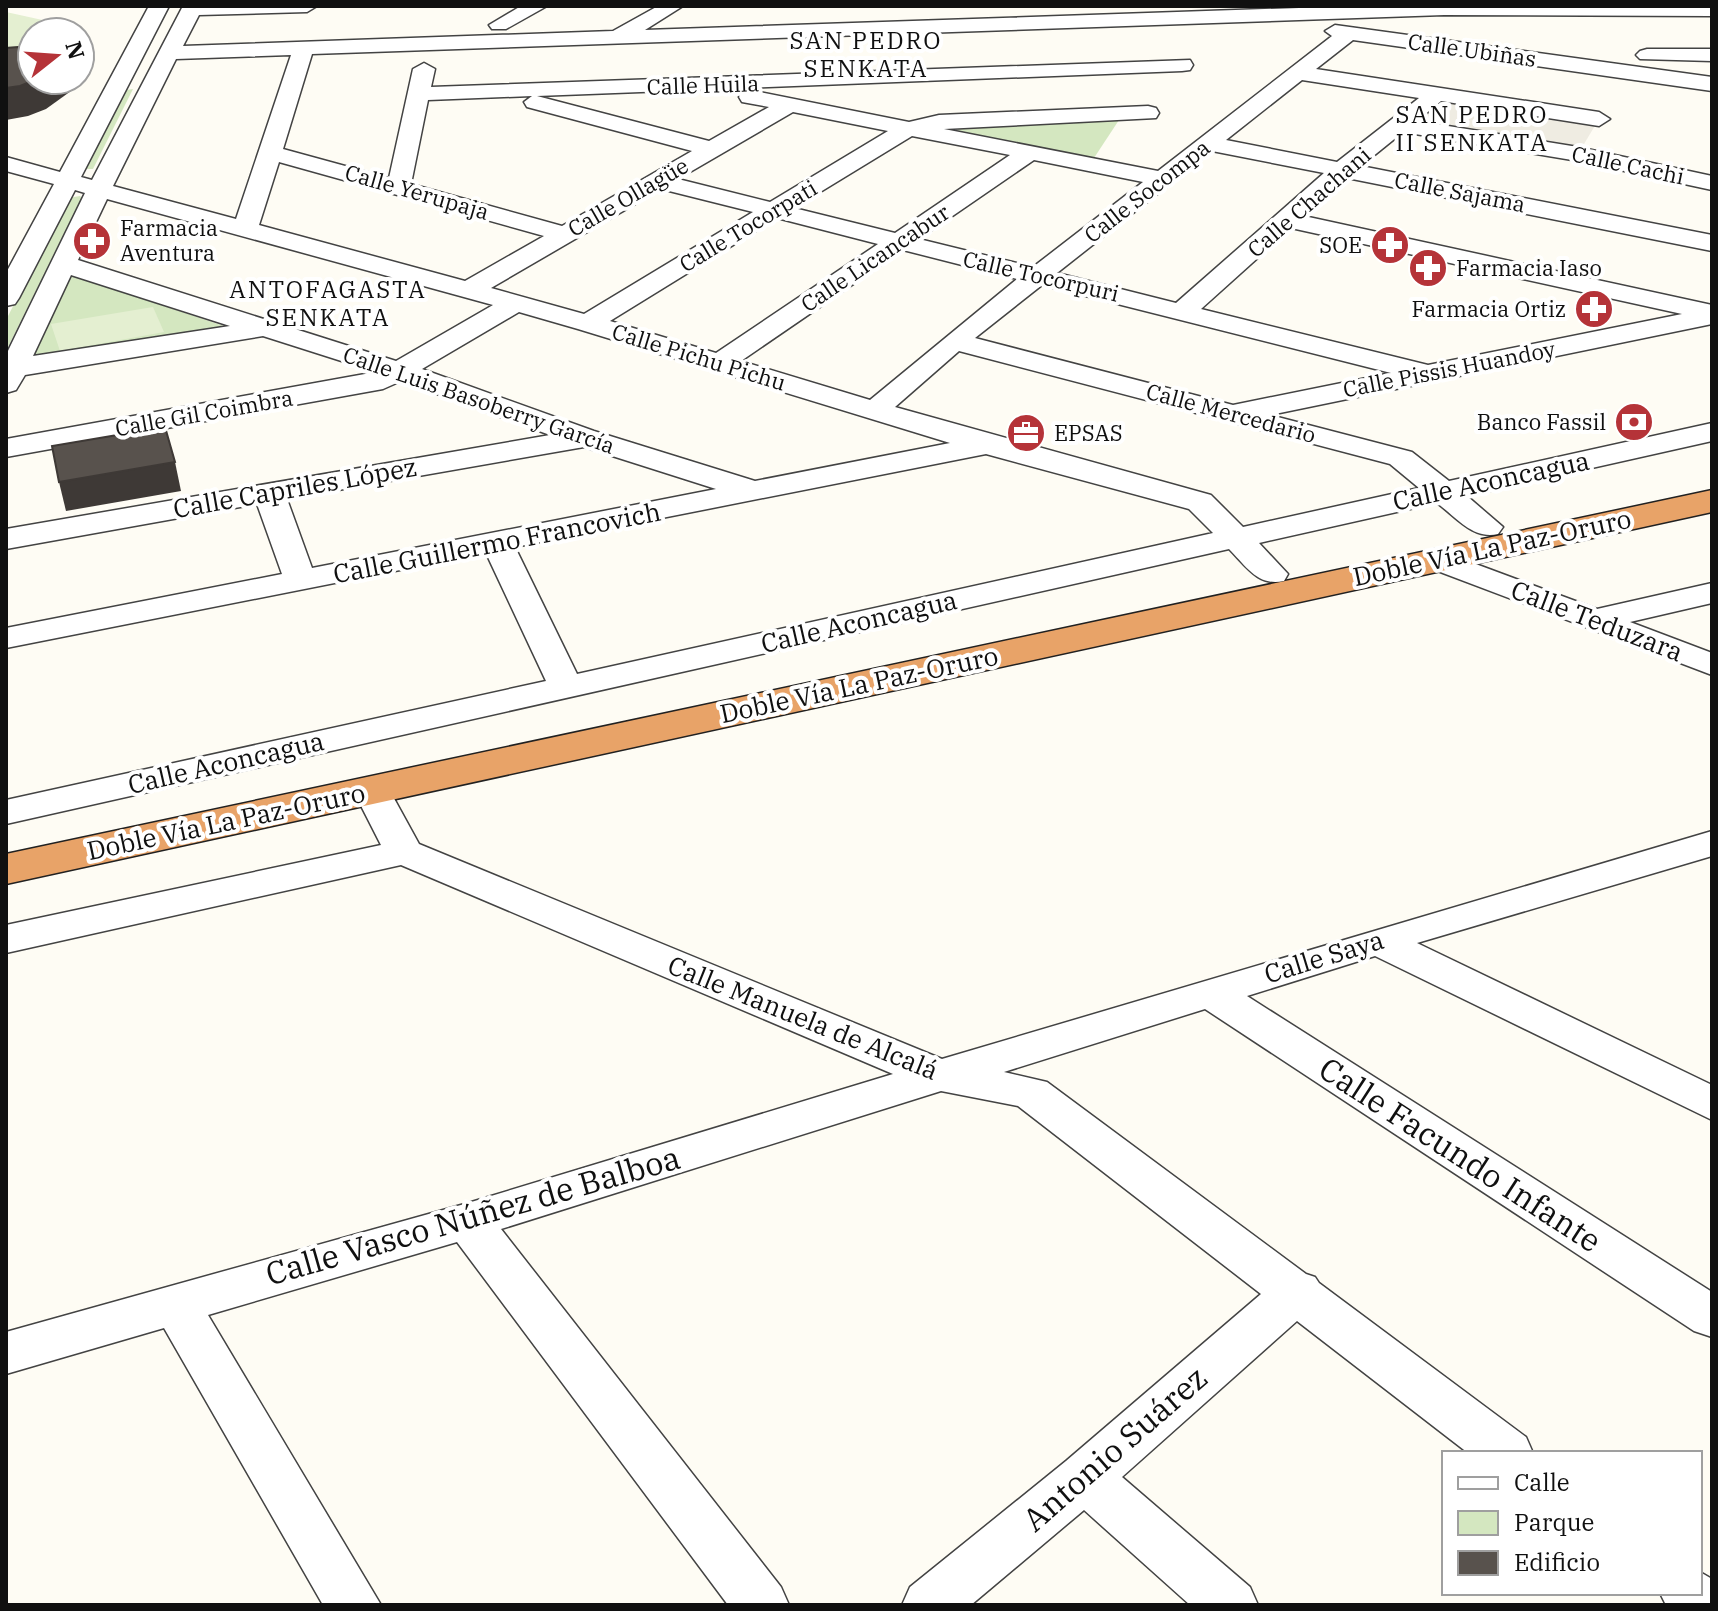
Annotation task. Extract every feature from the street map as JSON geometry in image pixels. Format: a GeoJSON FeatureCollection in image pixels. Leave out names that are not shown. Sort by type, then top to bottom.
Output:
{"type":"FeatureCollection","features":[{"type":"Feature","properties":{"kind":"highway","name":"Doble Vía La Paz-Oruro"},"geometry":{"type":"LineString","coordinates":[[6,843],[1712,479]]}},
{"type":"Feature","properties":{"kind":"highway","name":"Doble Vía La Paz-Oruro"},"geometry":{"type":"LineString","coordinates":[[6,869],[1712,501]]}},
{"type":"Feature","properties":{"kind":"street"},"geometry":{"type":"LineString","coordinates":[[10,282],[159,6]]}},
{"type":"Feature","properties":{"kind":"street"},"geometry":{"type":"LineString","coordinates":[[147,27],[189,14],[307,6]]}},
{"type":"Feature","properties":{"kind":"street"},"geometry":{"type":"LineString","coordinates":[[169,53],[429,46],[498,25],[537,6]]}},
{"type":"Feature","properties":{"kind":"street"},"geometry":{"type":"LineString","coordinates":[[612,40],[673,6]]}},
{"type":"Feature","properties":{"kind":"street"},"geometry":{"type":"LineString","coordinates":[[693,85],[817,6]]}},
{"type":"Feature","properties":{"kind":"street"},"geometry":{"type":"LineString","coordinates":[[498,25],[612,40],[1310,10],[1444,7],[1703,9]]}},
{"type":"Feature","properties":{"kind":"street"},"geometry":{"type":"LineString","coordinates":[[1110,169],[1191,53],[1225,13]]}},
{"type":"Feature","properties":{"kind":"street","name":"Calle Ubiñas"},"geometry":{"type":"LineString","coordinates":[[1225,13],[1712,84]]}},
{"type":"Feature","properties":{"kind":"street"},"geometry":{"type":"LineString","coordinates":[[9,374],[189,14]]}},
{"type":"Feature","properties":{"kind":"street","name":"Calle Socompa"},"geometry":{"type":"LineString","coordinates":[[874,411],[954,341],[1041,276],[1159,178],[1349,33]]}},
{"type":"Feature","properties":{"kind":"street"},"geometry":{"type":"LineString","coordinates":[[399,186],[429,46]]}},
{"type":"Feature","properties":{"kind":"street"},"geometry":{"type":"LineString","coordinates":[[246,227],[303,50]]}},
{"type":"Feature","properties":{"kind":"street","name":"Calle Huila"},"geometry":{"type":"LineString","coordinates":[[417,94],[693,85],[1191,53]]}},
{"type":"Feature","properties":{"kind":"street"},"geometry":{"type":"LineString","coordinates":[[1497,53],[1712,55]]}},
{"type":"Feature","properties":{"kind":"street"},"geometry":{"type":"LineString","coordinates":[[1578,154],[1622,71]]}},
{"type":"Feature","properties":{"kind":"street"},"geometry":{"type":"LineString","coordinates":[[1300,73],[1599,119]]}},
{"type":"Feature","properties":{"kind":"street"},"geometry":{"type":"LineString","coordinates":[[121,78],[157,76]]}},
{"type":"Feature","properties":{"kind":"street"},"geometry":{"type":"LineString","coordinates":[[693,85],[1159,178]]}},
{"type":"Feature","properties":{"kind":"street"},"geometry":{"type":"LineString","coordinates":[[497,92],[711,149]]}},
{"type":"Feature","properties":{"kind":"street","name":"Calle Chachani"},"geometry":{"type":"LineString","coordinates":[[1183,311],[1344,168],[1402,125],[1437,94]]}},
{"type":"Feature","properties":{"kind":"street","name":"Calle Ollagüe"},"geometry":{"type":"LineString","coordinates":[[469,290],[789,105]]}},
{"type":"Feature","properties":{"kind":"street"},"geometry":{"type":"LineString","coordinates":[[907,129],[939,122],[1148,113]]}},
{"type":"Feature","properties":{"kind":"street","name":"Calle Cachi"},"geometry":{"type":"LineString","coordinates":[[1402,125],[1578,154],[1712,183]]}},
{"type":"Feature","properties":{"kind":"street","name":"Calle Tocorpati"},"geometry":{"type":"LineString","coordinates":[[588,323],[907,129]]}},
{"type":"Feature","properties":{"kind":"street","name":"Calle Sajama"},"geometry":{"type":"LineString","coordinates":[[1208,143],[1705,241]]}},
{"type":"Feature","properties":{"kind":"street","name":"Calle Yerupaja"},"geometry":{"type":"LineString","coordinates":[[269,152],[565,234]]}},
{"type":"Feature","properties":{"kind":"street","name":"Calle Licancabur"},"geometry":{"type":"LineString","coordinates":[[721,362],[1029,153]]}},
{"type":"Feature","properties":{"kind":"street","name":"Calle Pichu Pichu"},"geometry":{"type":"LineString","coordinates":[[6,164],[246,227],[588,323],[988,445],[1200,502],[1272,574]]}},
{"type":"Feature","properties":{"kind":"street","name":"Calle Tocorpuri"},"geometry":{"type":"LineString","coordinates":[[657,181],[1425,373]]}},
{"type":"Feature","properties":{"kind":"street"},"geometry":{"type":"LineString","coordinates":[[1705,241],[1712,217]]}},
{"type":"Feature","properties":{"kind":"street"},"geometry":{"type":"LineString","coordinates":[[1288,220],[1712,314]]}},
{"type":"Feature","properties":{"kind":"street","name":"Calle Luis Basoberry García"},"geometry":{"type":"LineString","coordinates":[[63,264],[400,371],[584,437],[758,492]]}},
{"type":"Feature","properties":{"kind":"street","name":"Calle Gil Coimbra"},"geometry":{"type":"LineString","coordinates":[[6,448],[365,385],[400,371],[516,303]]}},
{"type":"Feature","properties":{"kind":"street","name":"Calle Pissis Huandoy"},"geometry":{"type":"LineString","coordinates":[[1234,413],[1712,314]]}},
{"type":"Feature","properties":{"kind":"street"},"geometry":{"type":"LineString","coordinates":[[9,374],[263,329]]}},
{"type":"Feature","properties":{"kind":"street","name":"Calle Mercedario"},"geometry":{"type":"LineString","coordinates":[[954,341],[1401,458],[1487,527]]}},
{"type":"Feature","properties":{"kind":"street","name":"Calle Aconcagua"},"geometry":{"type":"LineString","coordinates":[[6,812],[1712,432]]}},
{"type":"Feature","properties":{"kind":"street","name":"Calle Capriles López"},"geometry":{"type":"LineString","coordinates":[[6,539],[584,437]]}},
{"type":"Feature","properties":{"kind":"street","name":"Calle Guillermo Francovich"},"geometry":{"type":"LineString","coordinates":[[6,638],[988,445]]}},
{"type":"Feature","properties":{"kind":"street"},"geometry":{"type":"LineString","coordinates":[[269,493],[301,581]]}},
{"type":"Feature","properties":{"kind":"street"},"geometry":{"type":"LineString","coordinates":[[497,543],[566,687]]}},
{"type":"Feature","properties":{"kind":"street","name":"Calle Teduzara"},"geometry":{"type":"LineString","coordinates":[[1438,560],[1712,665]]}},
{"type":"Feature","properties":{"kind":"street"},"geometry":{"type":"LineString","coordinates":[[1593,620],[1712,593]]}},
{"type":"Feature","properties":{"kind":"street"},"geometry":{"type":"LineString","coordinates":[[6,939],[404,852],[372,790]]}},
{"type":"Feature","properties":{"kind":"street","name":"Calle Saya"},"geometry":{"type":"LineString","coordinates":[[938,1075],[1712,843]]}},
{"type":"Feature","properties":{"kind":"street","name":"Calle Manuela de Alcalá"},"geometry":{"type":"LineString","coordinates":[[404,852],[938,1075],[1031,1093],[1298,1291],[1504,1451]]}},
{"type":"Feature","properties":{"kind":"street"},"geometry":{"type":"LineString","coordinates":[[1378,941],[1712,1104]]}},
{"type":"Feature","properties":{"kind":"street","name":"Calle Facundo Infante"},"geometry":{"type":"LineString","coordinates":[[1209,992],[1712,1317]]}},
{"type":"Feature","properties":{"kind":"street","name":"Calle Vasco Núñez de Balboa"},"geometry":{"type":"LineString","coordinates":[[6,1353],[468,1221],[938,1075]]}},
{"type":"Feature","properties":{"kind":"street"},"geometry":{"type":"LineString","coordinates":[[468,1221],[761,1605]]}},
{"type":"Feature","properties":{"kind":"street","name":"Antonio Suárez"},"geometry":{"type":"LineString","coordinates":[[930,1605],[1085,1477],[1298,1291]]}},
{"type":"Feature","properties":{"kind":"street"},"geometry":{"type":"LineString","coordinates":[[175,1303],[353,1605]]}},
{"type":"Feature","properties":{"kind":"street"},"geometry":{"type":"LineString","coordinates":[[1085,1477],[1230,1605]]}},
{"type":"Feature","properties":{"kind":"green space"},"geometry":{"type":"Polygon","coordinates":[[[6,12],[24,16],[16,16],[16,53],[6,57],[6,12]]]}},
{"type":"Feature","properties":{"kind":"green space"},"geometry":{"type":"Polygon","coordinates":[[[133,89],[93,169],[81,169],[119,91],[133,89]]]}},
{"type":"Feature","properties":{"kind":"green space"},"geometry":{"type":"Polygon","coordinates":[[[1119,120],[1094,158],[958,131],[958,127],[1119,120]]]}},
{"type":"Feature","properties":{"kind":"green space"},"geometry":{"type":"Polygon","coordinates":[[[68,198],[82,198],[6,351],[6,320],[68,198]]]}},
{"type":"Feature","properties":{"kind":"green space"},"geometry":{"type":"Polygon","coordinates":[[[71,275],[230,328],[31,357],[71,275]]]}},
{"type":"Feature","properties":{"kind":"green space"},"geometry":{"type":"Polygon","coordinates":[[[153,307],[164,332],[60,351],[51,324],[153,307]]]}},
{"type":"Feature","properties":{"kind":"shaded area"},"geometry":{"type":"Polygon","coordinates":[[[1437,94],[1599,119],[1578,154],[1402,125],[1437,94]]]}},
{"type":"Feature","properties":{"kind":"building"},"geometry":{"type":"Polygon","coordinates":[[[16,47],[16,87],[6,88],[6,48],[16,47]]]}},
{"type":"Feature","properties":{"kind":"building"},"geometry":{"type":"Polygon","coordinates":[[[165,427],[175,462],[59,482],[52,446],[165,427]]]}},
{"type":"Feature","properties":{"kind":"place","name":"Farmacia Aventura"},"geometry":{"type":"Point","coordinates":[92,241]}},
{"type":"Feature","properties":{"kind":"place","name":"SOE"},"geometry":{"type":"Point","coordinates":[1390,245]}},
{"type":"Feature","properties":{"kind":"place","name":"Farmacia Iaso"},"geometry":{"type":"Point","coordinates":[1428,268]}},
{"type":"Feature","properties":{"kind":"place","name":"Farmacia Ortiz"},"geometry":{"type":"Point","coordinates":[1594,309]}},
{"type":"Feature","properties":{"kind":"place","name":"Banco Fassil"},"geometry":{"type":"Point","coordinates":[1634,422]}},
{"type":"Feature","properties":{"kind":"place","name":"EPSAS"},"geometry":{"type":"Point","coordinates":[1026,433]}},
{"type":"Feature","properties":{"kind":"district","name":"SAN PEDRO SENKATA"},"geometry":{"type":"Point","coordinates":[866,55]}},
{"type":"Feature","properties":{"kind":"district","name":"SAN PEDRO II SENKATA"},"geometry":{"type":"Point","coordinates":[1472,129]}},
{"type":"Feature","properties":{"kind":"district","name":"ANTOFAGASTA SENKATA"},"geometry":{"type":"Point","coordinates":[328,304]}}]}
